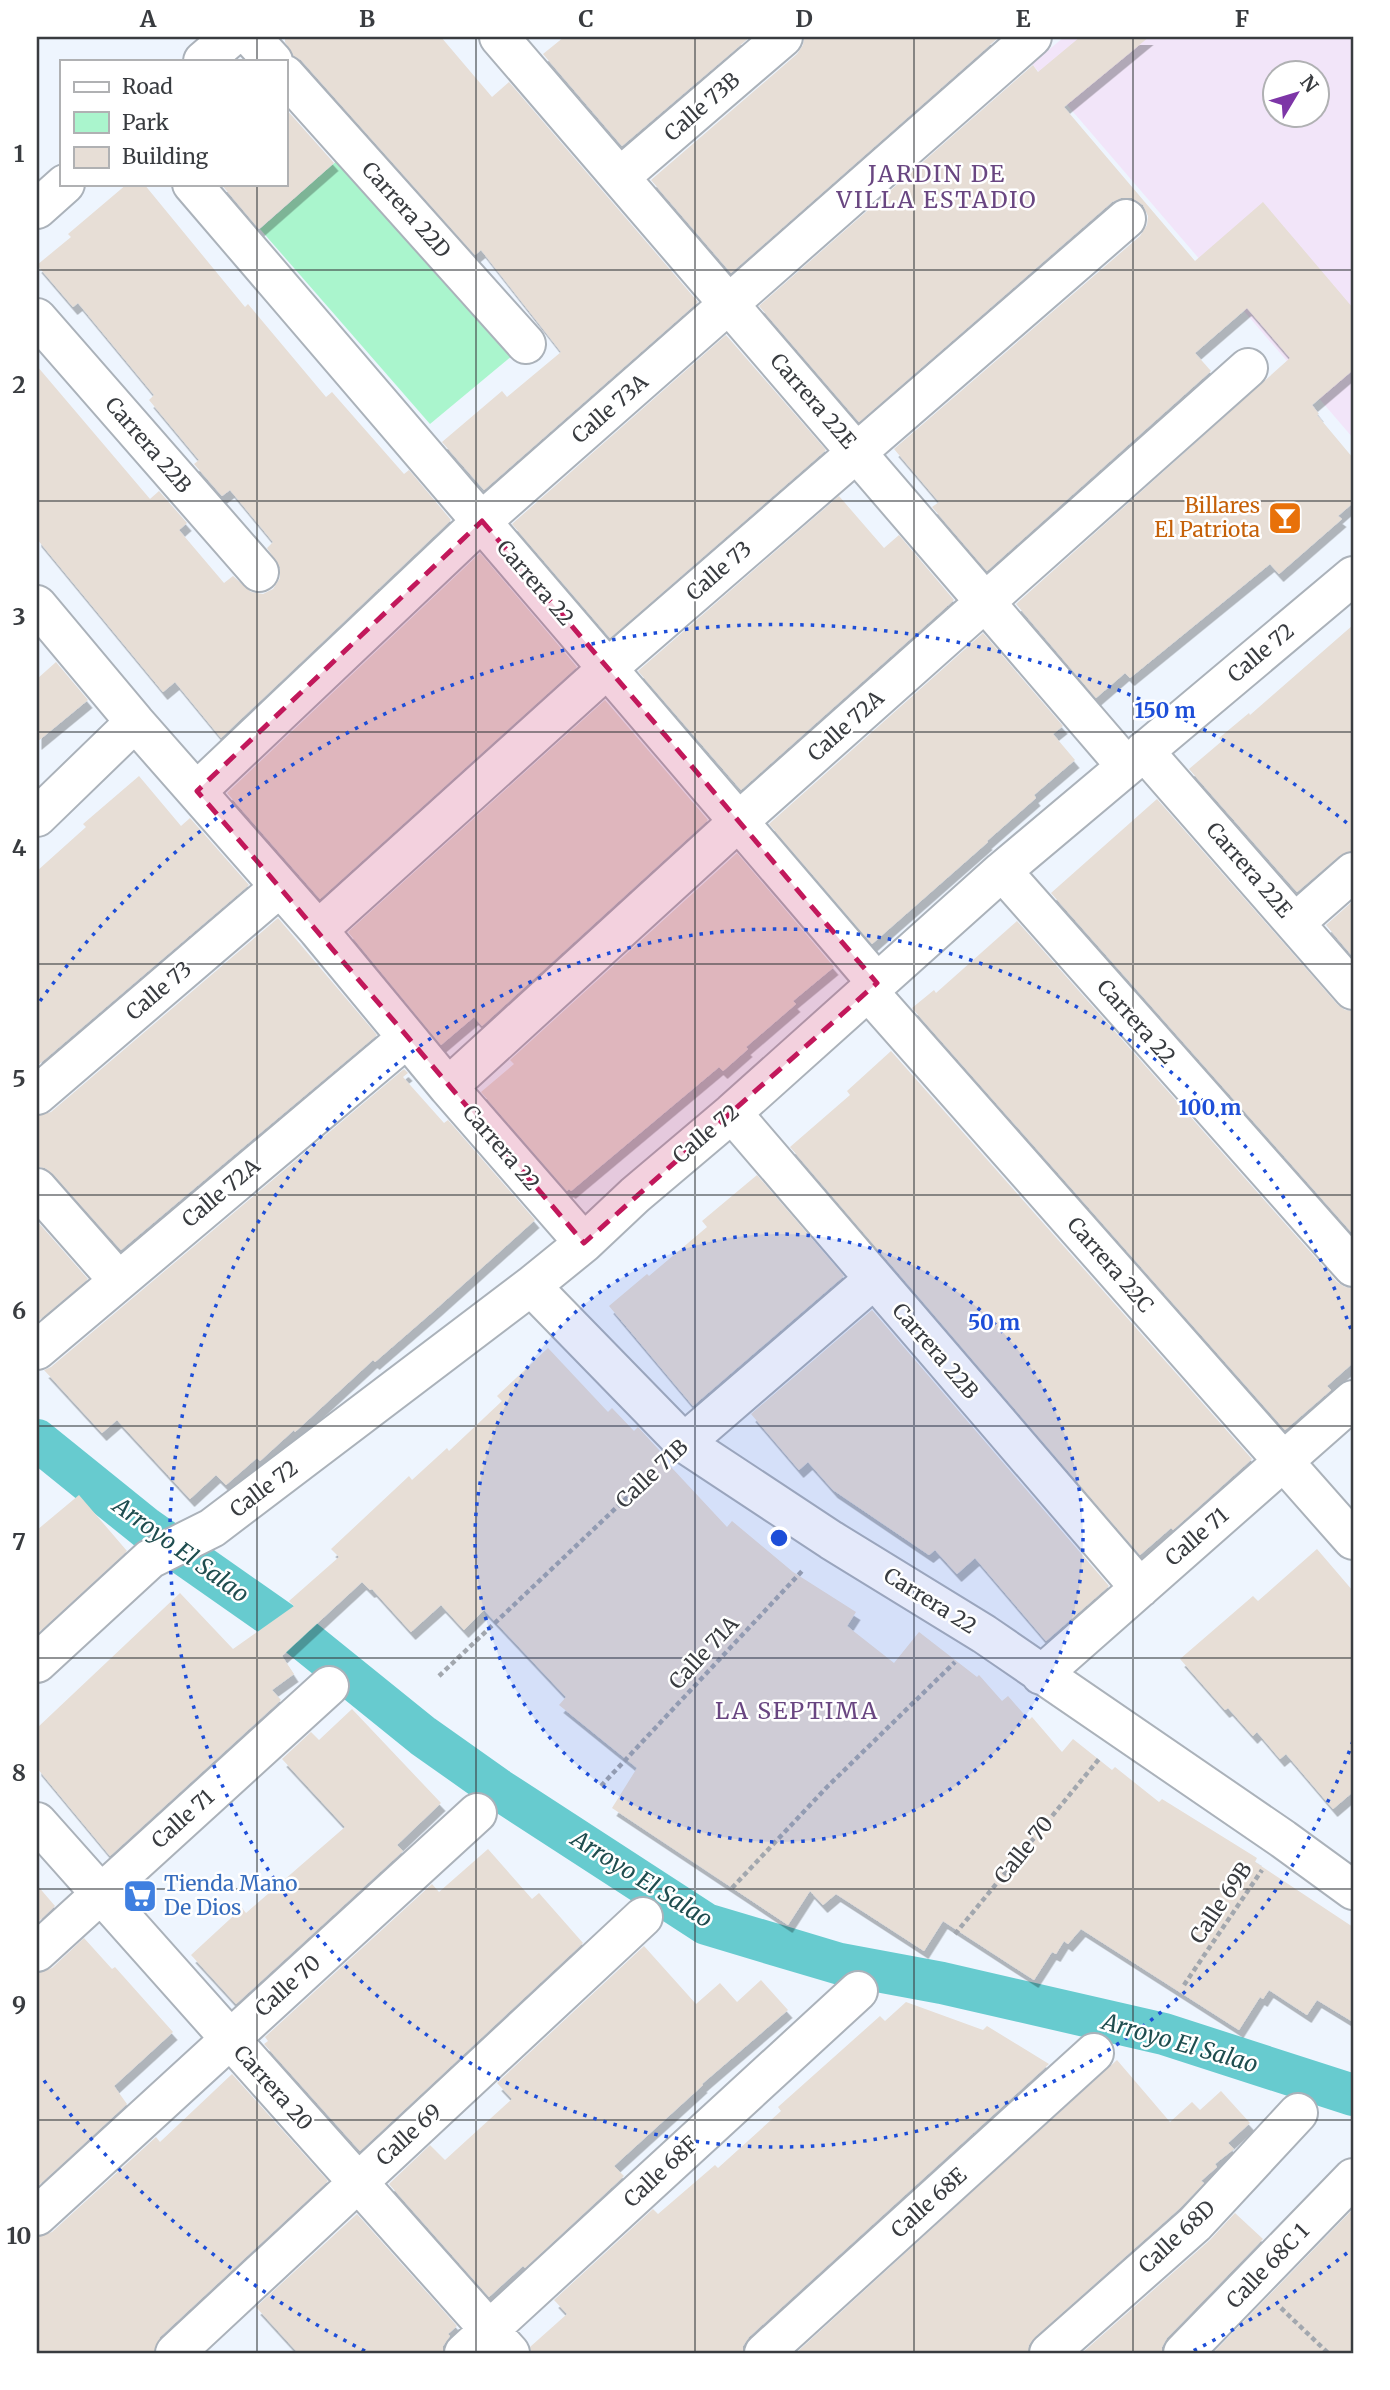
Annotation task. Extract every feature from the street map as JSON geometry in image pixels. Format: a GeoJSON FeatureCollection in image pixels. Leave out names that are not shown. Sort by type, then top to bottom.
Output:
{"type":"FeatureCollection","features":[{"type":"Feature","properties":{"kind":"street"},"geometry":{"type":"LineString","coordinates":[[204,60],[230,37]]}},
{"type":"Feature","properties":{"kind":"street"},"geometry":{"type":"LineString","coordinates":[[251,37],[271,60]]}},
{"type":"Feature","properties":{"kind":"street","name":"Calle 73B"},"geometry":{"type":"LineString","coordinates":[[620,177],[783,37]]}},
{"type":"Feature","properties":{"kind":"street","name":"Calle 73A"},"geometry":{"type":"LineString","coordinates":[[197,791],[482,521],[1032,37]]}},
{"type":"Feature","properties":{"kind":"street","name":"Carrera 22E"},"geometry":{"type":"LineString","coordinates":[[508,40],[620,177],[986,601],[1295,923],[1353,990]]}},
{"type":"Feature","properties":{"kind":"street","name":"Carrera 22D"},"geometry":{"type":"LineString","coordinates":[[287,77],[526,344]]}},
{"type":"Feature","properties":{"kind":"street"},"geometry":{"type":"LineString","coordinates":[[37,209],[63,186]]}},
{"type":"Feature","properties":{"kind":"street","name":"Carrera 22"},"geometry":{"type":"LineString","coordinates":[[194,186],[739,821],[872,987]]}},
{"type":"Feature","properties":{"kind":"street","name":"Calle 73"},"geometry":{"type":"LineString","coordinates":[[318,930],[608,668],[1126,219]]}},
{"type":"Feature","properties":{"kind":"street","name":"Carrera 22B"},"geometry":{"type":"LineString","coordinates":[[37,318],[259,572]]}},
{"type":"Feature","properties":{"kind":"street","name":"Calle 72A"},"geometry":{"type":"LineString","coordinates":[[448,1087],[739,821],[1248,368]]}},
{"type":"Feature","properties":{"kind":"street","name":"Calle 72"},"geometry":{"type":"LineString","coordinates":[[37,1663],[150,1559],[212,1528],[584,1243],[1002,871],[1353,576]]}},
{"type":"Feature","properties":{"kind":"street","name":"Carrera 22"},"geometry":{"type":"LineString","coordinates":[[37,605],[584,1243]]}},
{"type":"Feature","properties":{"kind":"street"},"geometry":{"type":"LineString","coordinates":[[37,817],[135,722]]}},
{"type":"Feature","properties":{"kind":"street","name":"Carrera 22"},"geometry":{"type":"LineString","coordinates":[[1002,871],[1353,1267]]}},
{"type":"Feature","properties":{"kind":"street"},"geometry":{"type":"LineString","coordinates":[[1295,923],[1353,872]]}},
{"type":"Feature","properties":{"kind":"street","name":"Calle 73"},"geometry":{"type":"LineString","coordinates":[[37,1095],[280,887]]}},
{"type":"Feature","properties":{"kind":"street","name":"Carrera 22C"},"geometry":{"type":"LineString","coordinates":[[872,987],[1353,1540]]}},
{"type":"Feature","properties":{"kind":"street","name":"Calle 72A"},"geometry":{"type":"LineString","coordinates":[[37,1350],[407,1038]]}},
{"type":"Feature","properties":{"kind":"street","name":"Carrera 22B"},"geometry":{"type":"LineString","coordinates":[[732,1113],[1139,1588]]}},
{"type":"Feature","properties":{"kind":"street"},"geometry":{"type":"LineString","coordinates":[[37,1188],[118,1280]]}},
{"type":"Feature","properties":{"kind":"street","name":"Calle 71B"},"geometry":{"type":"LineString","coordinates":[[684,1443],[873,1280]]}},
{"type":"Feature","properties":{"kind":"street","name":"Carrera 22"},"geometry":{"type":"LineString","coordinates":[[531,1286],[684,1443],[831,1540],[984,1634],[1353,1890]]}},
{"type":"Feature","properties":{"kind":"street","name":"Calle 71"},"geometry":{"type":"LineString","coordinates":[[1041,1675],[1353,1400]]}},
{"type":"Feature","properties":{"kind":"street","name":"Calle 71"},"geometry":{"type":"LineString","coordinates":[[37,1952],[329,1686]]}},
{"type":"Feature","properties":{"kind":"street","name":"Calle 70"},"geometry":{"type":"LineString","coordinates":[[37,2216],[477,1813]]}},
{"type":"Feature","properties":{"kind":"street","name":"Carrera 20"},"geometry":{"type":"LineString","coordinates":[[37,1822],[358,2183],[488,2346]]}},
{"type":"Feature","properties":{"kind":"street","name":"Calle 69"},"geometry":{"type":"LineString","coordinates":[[175,2353],[643,1917]]}},
{"type":"Feature","properties":{"kind":"street","name":"Calle 68F"},"geometry":{"type":"LineString","coordinates":[[488,2346],[858,1992]]}},
{"type":"Feature","properties":{"kind":"street","name":"Calle 68E"},"geometry":{"type":"LineString","coordinates":[[764,2353],[1094,2053]]}},
{"type":"Feature","properties":{"kind":"street","name":"Calle 68D"},"geometry":{"type":"LineString","coordinates":[[1048,2353],[1195,2224],[1298,2113]]}},
{"type":"Feature","properties":{"kind":"street","name":"Calle 68C 1"},"geometry":{"type":"LineString","coordinates":[[1183,2353],[1353,2178]]}},
{"type":"Feature","properties":{"kind":"path","name":"Calle 71B"},"geometry":{"type":"LineString","coordinates":[[439,1676],[684,1443]]}},
{"type":"Feature","properties":{"kind":"path","name":"Calle 71A"},"geometry":{"type":"LineString","coordinates":[[601,1787],[831,1540]]}},
{"type":"Feature","properties":{"kind":"path"},"geometry":{"type":"LineString","coordinates":[[732,1888],[827,1787],[984,1634]]}},
{"type":"Feature","properties":{"kind":"path","name":"Calle 70"},"geometry":{"type":"LineString","coordinates":[[955,1934],[1093,1765]]}},
{"type":"Feature","properties":{"kind":"path","name":"Calle 69B"},"geometry":{"type":"LineString","coordinates":[[1184,1985],[1283,1839]]}},
{"type":"Feature","properties":{"kind":"path"},"geometry":{"type":"LineString","coordinates":[[1253,2281],[1328,2353]]}},
{"type":"Feature","properties":{"kind":"highlighted area"},"geometry":{"type":"Polygon","coordinates":[[[482,521],[877,983],[584,1243],[197,791],[482,521]]]}},
{"type":"Feature","properties":{"kind":"shaded area"},"geometry":{"type":"Polygon","coordinates":[[[1064,37],[1353,37],[1353,438],[1032,64],[1064,37]]]}},
{"type":"Feature","properties":{"kind":"green space"},"geometry":{"type":"Polygon","coordinates":[[[349,150],[525,345],[430,424],[260,229],[349,150]]]}},
{"type":"Feature","properties":{"kind":"building"},"geometry":{"type":"Polygon","coordinates":[[[285,37],[441,37],[492,97],[509,82],[698,302],[484,490],[442,442],[502,391],[507,397],[561,352],[481,250],[475,255],[301,60],[294,56],[285,42],[285,37]]]}},
{"type":"Feature","properties":{"kind":"building"},"geometry":{"type":"Polygon","coordinates":[[[564,37],[750,37],[622,146],[543,54],[564,37]]]}},
{"type":"Feature","properties":{"kind":"building"},"geometry":{"type":"Polygon","coordinates":[[[804,37],[999,37],[731,273],[651,180],[797,54],[803,45],[804,37]]]}},
{"type":"Feature","properties":{"kind":"building"},"geometry":{"type":"Polygon","coordinates":[[[1080,37],[1149,37],[1064,107],[1195,261],[1263,202],[1353,308],[1353,370],[1312,405],[1319,414],[1317,415],[1353,458],[1353,503],[1338,516],[1342,519],[1279,574],[1270,564],[1130,678],[1125,673],[1096,698],[1016,604],[1290,358],[1247,308],[1195,353],[1211,371],[987,571],[932,507],[939,502],[894,449],[1140,236],[1147,225],[1148,216],[1143,205],[1132,198],[1121,198],[1112,202],[859,422],[759,306],[1033,65],[1038,72],[1080,37]]]}},
{"type":"Feature","properties":{"kind":"building"},"geometry":{"type":"Polygon","coordinates":[[[287,110],[334,163],[259,229],[223,186],[287,186],[287,110]]]}},
{"type":"Feature","properties":{"kind":"building"},"geometry":{"type":"Polygon","coordinates":[[[125,186],[146,186],[245,307],[248,304],[326,397],[332,392],[404,474],[409,470],[451,520],[221,738],[175,682],[163,692],[37,539],[37,366],[150,499],[159,491],[187,523],[179,530],[224,583],[233,576],[251,592],[263,594],[273,589],[280,578],[280,567],[267,548],[273,542],[230,490],[222,496],[194,464],[199,460],[149,400],[154,395],[78,303],[73,307],[37,265],[71,237],[68,234],[125,186]]]}},
{"type":"Feature","properties":{"kind":"building"},"geometry":{"type":"Polygon","coordinates":[[[726,335],[826,450],[610,638],[512,524],[726,335]]]}},
{"type":"Feature","properties":{"kind":"building"},"geometry":{"type":"Polygon","coordinates":[[[839,496],[884,548],[899,535],[954,600],[741,790],[638,671],[839,496]]]}},
{"type":"Feature","properties":{"kind":"building"},"geometry":{"type":"Polygon","coordinates":[[[480,553],[577,667],[320,899],[227,793],[480,553]]]}},
{"type":"Feature","properties":{"kind":"building"},"geometry":{"type":"Polygon","coordinates":[[[1353,625],[1353,851],[1339,856],[1297,892],[1189,769],[1222,741],[1219,738],[1249,713],[1250,715],[1353,625]]]}},
{"type":"Feature","properties":{"kind":"building"},"geometry":{"type":"Polygon","coordinates":[[[983,633],[1063,726],[1053,734],[1075,760],[1034,795],[1036,798],[988,842],[872,944],[769,824],[983,633]]]}},
{"type":"Feature","properties":{"kind":"building"},"geometry":{"type":"Polygon","coordinates":[[[56,662],[88,700],[37,742],[37,679],[56,662]]]}},
{"type":"Feature","properties":{"kind":"building"},"geometry":{"type":"Polygon","coordinates":[[[605,700],[708,820],[482,1026],[474,1017],[441,1045],[348,932],[605,700]]]}},
{"type":"Feature","properties":{"kind":"building"},"geometry":{"type":"Polygon","coordinates":[[[139,776],[181,826],[190,818],[249,885],[37,1066],[37,871],[86,827],[83,824],[139,776]]]}},
{"type":"Feature","properties":{"kind":"building"},"geometry":{"type":"Polygon","coordinates":[[[1157,799],[1337,1004],[1345,1010],[1353,1011],[1353,1234],[1051,893],[1157,799]]]}},
{"type":"Feature","properties":{"kind":"building"},"geometry":{"type":"Polygon","coordinates":[[[737,853],[834,967],[793,1001],[796,1004],[746,1047],[748,1049],[723,1071],[719,1067],[571,1191],[567,1191],[481,1092],[514,1064],[510,1060],[737,853]]]}},
{"type":"Feature","properties":{"kind":"building"},"geometry":{"type":"Polygon","coordinates":[[[1353,901],[1353,957],[1326,925],[1353,901]]]}},
{"type":"Feature","properties":{"kind":"building"},"geometry":{"type":"Polygon","coordinates":[[[278,918],[377,1035],[121,1250],[53,1174],[45,1168],[37,1167],[37,1116],[51,1112],[278,918]]]}},
{"type":"Feature","properties":{"kind":"building"},"geometry":{"type":"Polygon","coordinates":[[[1017,921],[1337,1282],[1353,1288],[1353,1363],[1327,1386],[1331,1390],[1285,1430],[912,1008],[934,990],[936,993],[1017,921]]]}},
{"type":"Feature","properties":{"kind":"building"},"geometry":{"type":"Polygon","coordinates":[[[891,1051],[1252,1459],[1173,1530],[1171,1528],[1140,1555],[790,1147],[850,1095],[847,1091],[891,1051]]]}},
{"type":"Feature","properties":{"kind":"building"},"geometry":{"type":"Polygon","coordinates":[[[404,1069],[408,1073],[403,1077],[444,1123],[448,1120],[535,1220],[260,1461],[257,1458],[226,1485],[216,1475],[190,1499],[117,1420],[102,1433],[44,1370],[51,1367],[404,1069]]]}},
{"type":"Feature","properties":{"kind":"building"},"geometry":{"type":"Polygon","coordinates":[[[757,1175],[844,1276],[693,1406],[609,1306],[707,1227],[702,1221],[757,1175]]]}},
{"type":"Feature","properties":{"kind":"building"},"geometry":{"type":"Polygon","coordinates":[[[37,1221],[88,1279],[37,1322],[37,1221]]]}},
{"type":"Feature","properties":{"kind":"building"},"geometry":{"type":"Polygon","coordinates":[[[872,1310],[1109,1586],[1046,1641],[975,1558],[957,1574],[935,1550],[929,1555],[833,1490],[808,1462],[799,1470],[751,1414],[872,1310]]]}},
{"type":"Feature","properties":{"kind":"building"},"geometry":{"type":"Polygon","coordinates":[[[548,1348],[608,1412],[612,1408],[634,1431],[638,1427],[660,1451],[658,1453],[727,1527],[732,1521],[793,1572],[856,1612],[847,1626],[894,1663],[919,1632],[977,1677],[979,1675],[1002,1701],[1008,1696],[1029,1720],[1032,1717],[1062,1752],[1073,1739],[1112,1770],[1115,1767],[1159,1802],[1162,1799],[1257,1858],[1255,1862],[1353,1927],[1353,2022],[1317,2000],[1307,2015],[1269,1990],[1263,1999],[1260,1997],[1239,2030],[1081,1929],[1068,1944],[1064,1941],[1056,1954],[1052,1952],[1034,1980],[943,1921],[924,1951],[836,1894],[823,1905],[810,1891],[788,1925],[612,1808],[637,1768],[559,1705],[566,1697],[484,1610],[464,1630],[441,1605],[411,1632],[372,1589],[362,1582],[282,1656],[294,1674],[272,1690],[281,1700],[110,1856],[37,1768],[37,1728],[180,1593],[233,1649],[294,1606],[289,1601],[339,1557],[331,1549],[409,1476],[412,1480],[447,1448],[449,1451],[502,1401],[497,1396],[548,1348]]]}},
{"type":"Feature","properties":{"kind":"building"},"geometry":{"type":"Polygon","coordinates":[[[79,1495],[127,1551],[37,1634],[37,1530],[79,1495]]]}},
{"type":"Feature","properties":{"kind":"building"},"geometry":{"type":"Polygon","coordinates":[[[1317,1549],[1353,1591],[1353,1792],[1333,1809],[1286,1754],[1280,1759],[1257,1732],[1253,1736],[1228,1708],[1225,1710],[1180,1659],[1253,1596],[1258,1601],[1317,1549]]]}},
{"type":"Feature","properties":{"kind":"building"},"geometry":{"type":"Polygon","coordinates":[[[352,1709],[441,1803],[397,1845],[403,1851],[236,2004],[191,1955],[242,1908],[246,1913],[345,1827],[282,1759],[311,1732],[319,1740],[352,1709]]]}},
{"type":"Feature","properties":{"kind":"building"},"geometry":{"type":"Polygon","coordinates":[[[488,1849],[532,1899],[539,1893],[583,1943],[360,2151],[264,2044],[268,2041],[265,2037],[432,1884],[439,1892],[488,1849]]]}},
{"type":"Feature","properties":{"kind":"building"},"geometry":{"type":"Polygon","coordinates":[[[37,1885],[55,1906],[37,1923],[37,1885]]]}},
{"type":"Feature","properties":{"kind":"building"},"geometry":{"type":"Polygon","coordinates":[[[84,1938],[112,1969],[115,1967],[173,2032],[114,2086],[127,2104],[37,2187],[37,1973],[52,1968],[84,1938]]]}},
{"type":"Feature","properties":{"kind":"building"},"geometry":{"type":"Polygon","coordinates":[[[644,1946],[696,2004],[720,1983],[737,2002],[761,1980],[788,2010],[702,2084],[614,2166],[624,2176],[525,2268],[523,2266],[489,2297],[389,2184],[430,2145],[445,2160],[512,2099],[497,2083],[644,1946]]]}},
{"type":"Feature","properties":{"kind":"building"},"geometry":{"type":"Polygon","coordinates":[[[906,2002],[983,2030],[987,2026],[1049,2064],[749,2337],[743,2346],[743,2353],[531,2353],[530,2347],[567,2314],[554,2300],[653,2209],[658,2214],[715,2165],[718,2168],[781,2111],[778,2107],[880,2016],[885,2021],[906,2002]]]}},
{"type":"Feature","properties":{"kind":"building"},"geometry":{"type":"Polygon","coordinates":[[[1117,2060],[1170,2122],[1192,2102],[1200,2110],[1221,2091],[1250,2123],[1228,2143],[1234,2149],[1215,2164],[1217,2167],[1201,2181],[1204,2183],[1180,2208],[1035,2337],[1029,2345],[1028,2353],[796,2353],[1117,2060]]]}},
{"type":"Feature","properties":{"kind":"building"},"geometry":{"type":"Polygon","coordinates":[[[232,2074],[328,2181],[160,2337],[153,2353],[37,2353],[37,2237],[52,2232],[156,2137],[160,2142],[232,2074]]]}},
{"type":"Feature","properties":{"kind":"building"},"geometry":{"type":"Polygon","coordinates":[[[1353,2209],[1353,2353],[1213,2353],[1353,2209]]]}},
{"type":"Feature","properties":{"kind":"building"},"geometry":{"type":"Polygon","coordinates":[[[1235,2213],[1263,2239],[1167,2338],[1162,2353],[1082,2353],[1210,2240],[1235,2213]]]}},
{"type":"Feature","properties":{"kind":"building"},"geometry":{"type":"Polygon","coordinates":[[[357,2214],[457,2326],[448,2334],[450,2336],[443,2346],[443,2353],[298,2353],[256,2307],[357,2214]]]}},
{"type":"Feature","properties":{"kind":"waterway","name":"Arroyo El Salao"},"geometry":{"type":"LineString","coordinates":[[37,1440],[146,1528],[293,1631],[423,1736],[498,1789],[706,1924],[840,1964],[942,1983],[1164,2034],[1353,2095]]}},
{"type":"Feature","properties":{"kind":"place","name":"Billares El Patriota"},"geometry":{"type":"Point","coordinates":[1285,518]}},
{"type":"Feature","properties":{"kind":"place","name":"Tienda Mano De Dios"},"geometry":{"type":"Point","coordinates":[140,1896]}},
{"type":"Feature","properties":{"kind":"district","name":"JARDIN DE VILLA ESTADIO"},"geometry":{"type":"Point","coordinates":[937,187]}},
{"type":"Feature","properties":{"kind":"district","name":"LA SEPTIMA"},"geometry":{"type":"Point","coordinates":[797,1711]}}]}
